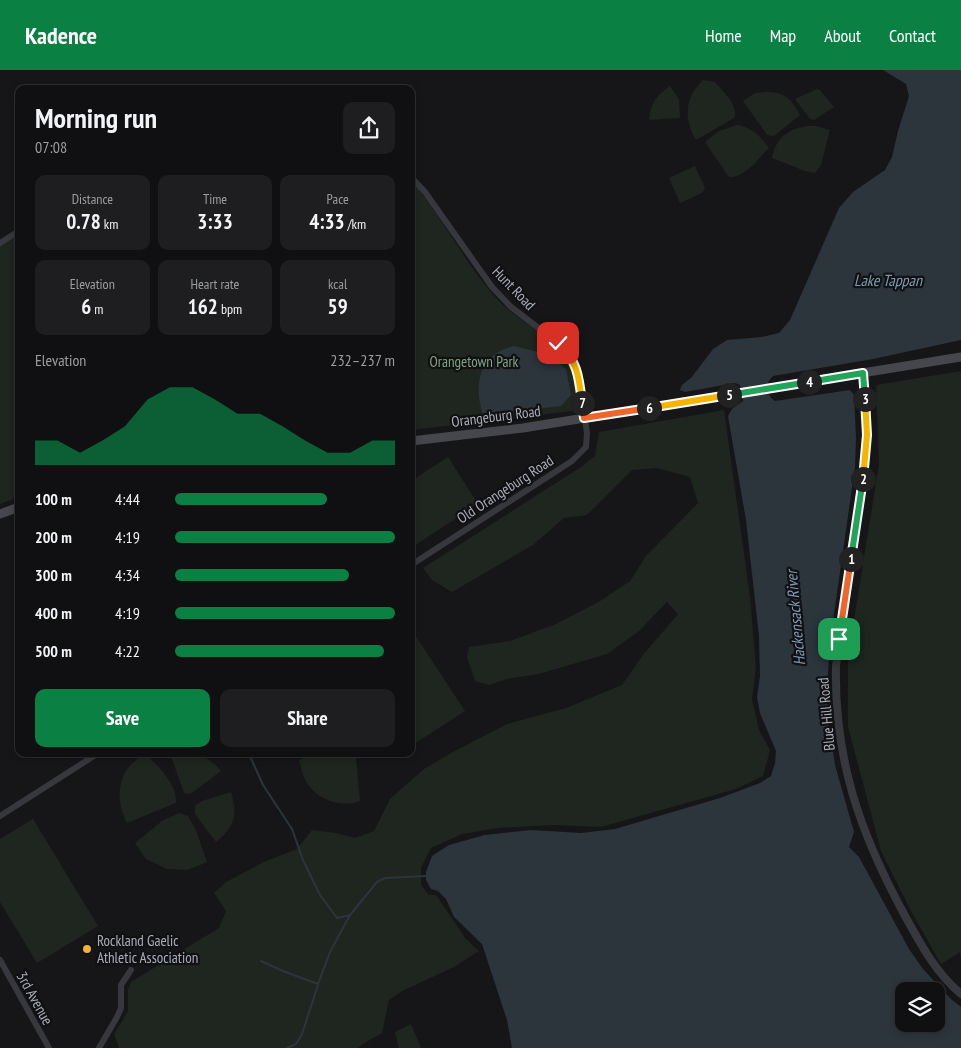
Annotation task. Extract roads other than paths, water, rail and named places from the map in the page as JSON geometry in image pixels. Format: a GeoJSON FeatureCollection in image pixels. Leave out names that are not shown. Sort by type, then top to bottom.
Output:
{"type":"FeatureCollection","features":[{"type":"Feature","properties":{"kind":"main road","name":"Orangeburg Road"},"geometry":{"type":"LineString","coordinates":[[415,440],[523,428],[961,357]]}},
{"type":"Feature","properties":{"kind":"main road"},"geometry":{"type":"LineString","coordinates":[[0,514],[15,508]]}},
{"type":"Feature","properties":{"kind":"street","name":"Hunt Road"},"geometry":{"type":"LineString","coordinates":[[415,181],[425,192],[492,287],[511,307],[558,343],[570,355],[578,374],[584,418]]}},
{"type":"Feature","properties":{"kind":"street"},"geometry":{"type":"LineString","coordinates":[[0,243],[15,234]]}},
{"type":"Feature","properties":{"kind":"street","name":"Blue Hill Road"},"geometry":{"type":"LineString","coordinates":[[863,373],[866,453],[836,666],[836,695],[841,744],[859,817],[885,879],[928,956],[938,971],[961,994]]}},
{"type":"Feature","properties":{"kind":"street","name":"Old Orangeburg Road"},"geometry":{"type":"LineString","coordinates":[[415,562],[580,455],[584,451],[586,443],[584,418]]}},
{"type":"Feature","properties":{"kind":"street"},"geometry":{"type":"LineString","coordinates":[[0,816],[92,757]]}},
{"type":"Feature","properties":{"kind":"street","name":"3rd Avenue"},"geometry":{"type":"LineString","coordinates":[[0,960],[49,1048]]}},
{"type":"Feature","properties":{"kind":"street"},"geometry":{"type":"LineString","coordinates":[[99,1048],[118,1017],[121,1008],[121,985],[130,970]]}},
{"type":"Feature","properties":{"kind":"water"},"geometry":{"type":"Polygon","coordinates":[[[883,70],[961,70],[961,340],[873,359],[773,376],[767,385],[767,389],[769,396],[775,401],[850,390],[854,395],[855,467],[830,642],[827,689],[829,724],[835,765],[854,832],[849,847],[859,857],[909,949],[935,982],[895,982],[895,1032],[945,1032],[945,993],[961,1007],[961,1048],[512,1048],[507,1020],[482,944],[454,917],[446,899],[438,891],[431,889],[426,880],[426,872],[432,856],[449,845],[485,835],[531,830],[581,833],[615,829],[720,798],[760,783],[771,776],[776,751],[760,713],[757,697],[760,676],[759,636],[746,520],[728,416],[732,409],[743,401],[740,385],[735,383],[685,392],[680,390],[682,385],[692,377],[713,349],[727,340],[762,337],[779,333],[790,320],[839,208],[853,192],[885,170],[892,157],[909,96],[906,84],[883,70]]]}},
{"type":"Feature","properties":{"kind":"water"},"geometry":{"type":"Polygon","coordinates":[[[514,346],[547,354],[566,369],[571,395],[561,406],[483,415],[480,404],[479,382],[486,363],[502,350],[514,346]]]}},
{"type":"Feature","properties":{"kind":"waterway"},"geometry":{"type":"LineString","coordinates":[[250,757],[263,785],[292,829],[303,860],[320,895],[337,918],[350,915],[377,882],[385,878],[426,876]]}},
{"type":"Feature","properties":{"kind":"waterway"},"geometry":{"type":"LineString","coordinates":[[261,961],[318,984],[330,952],[350,915]]}},
{"type":"Feature","properties":{"kind":"waterway"},"geometry":{"type":"LineString","coordinates":[[287,1048],[296,1044],[302,1034],[318,985]]}},
{"type":"Feature","properties":{"kind":"place","name":"Rockland Gaelic Athletic Association"},"geometry":{"type":"Point","coordinates":[87,949]}},
{"type":"Feature","properties":{"kind":"water label","name":"Lake Tappan"},"geometry":{"type":"Point","coordinates":[888,280]}},
{"type":"Feature","properties":{"kind":"water label","name":"Hackensack River"},"geometry":{"type":"Point","coordinates":[795,618]}},
{"type":"Feature","properties":{"kind":"park label","name":"Orangetown Park"},"geometry":{"type":"Point","coordinates":[474,361]}}]}
